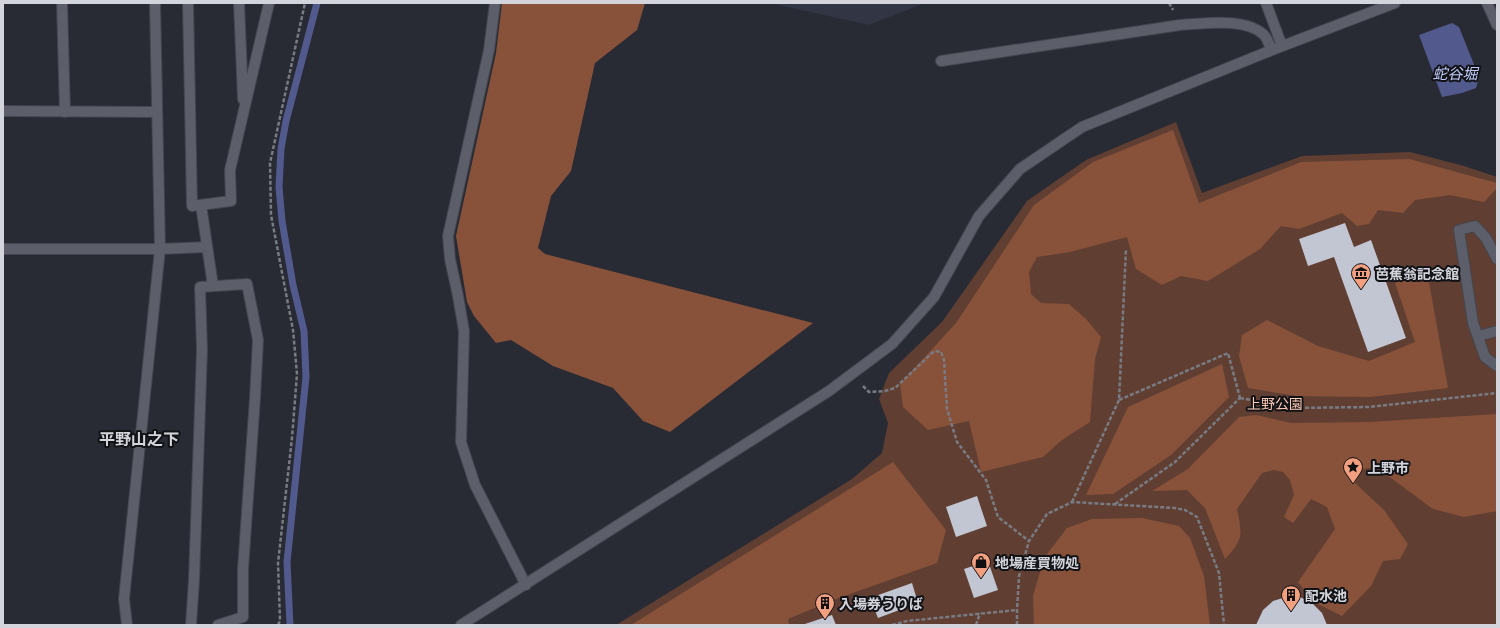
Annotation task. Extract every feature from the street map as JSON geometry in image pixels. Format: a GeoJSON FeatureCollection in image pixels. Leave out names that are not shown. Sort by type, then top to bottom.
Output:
{"type":"FeatureCollection","features":[{"type":"Feature","properties":{"kind":"street"},"geometry":{"type":"LineString","coordinates":[[62,3],[65,112]]}},
{"type":"Feature","properties":{"kind":"street"},"geometry":{"type":"LineString","coordinates":[[127,625],[124,599],[160,250],[156,3]]}},
{"type":"Feature","properties":{"kind":"street"},"geometry":{"type":"LineString","coordinates":[[188,3],[192,206],[231,201],[230,170],[244,114],[268,3]]}},
{"type":"Feature","properties":{"kind":"street"},"geometry":{"type":"LineString","coordinates":[[240,3],[244,114]]}},
{"type":"Feature","properties":{"kind":"street"},"geometry":{"type":"LineString","coordinates":[[496,3],[489,50],[448,236],[450,259],[464,331],[461,442],[474,485],[526,584]]}},
{"type":"Feature","properties":{"kind":"street"},"geometry":{"type":"LineString","coordinates":[[1266,3],[1282,46]]}},
{"type":"Feature","properties":{"kind":"street"},"geometry":{"type":"LineString","coordinates":[[461,625],[829,391],[892,344],[934,297],[979,216],[1020,169],[1082,127],[1282,46],[1395,3]]}},
{"type":"Feature","properties":{"kind":"street"},"geometry":{"type":"LineString","coordinates":[[1487,3],[1497,25]]}},
{"type":"Feature","properties":{"kind":"street"},"geometry":{"type":"LineString","coordinates":[[941,61],[1180,25],[1220,23],[1250,26],[1264,34],[1272,50]]}},
{"type":"Feature","properties":{"kind":"street"},"geometry":{"type":"LineString","coordinates":[[3,108],[3,112],[157,112]]}},
{"type":"Feature","properties":{"kind":"street"},"geometry":{"type":"LineString","coordinates":[[201,205],[213,286]]}},
{"type":"Feature","properties":{"kind":"street"},"geometry":{"type":"LineString","coordinates":[[1497,259],[1486,238],[1475,226],[1459,230],[1473,323],[1485,357],[1497,366]]}},
{"type":"Feature","properties":{"kind":"street"},"geometry":{"type":"LineString","coordinates":[[3,249],[160,250],[207,247]]}},
{"type":"Feature","properties":{"kind":"street"},"geometry":{"type":"LineString","coordinates":[[191,625],[202,358],[200,287],[247,284],[258,340],[243,569],[243,617],[218,625]]}},
{"type":"Feature","properties":{"kind":"street"},"geometry":{"type":"LineString","coordinates":[[1478,336],[1497,331]]}},
{"type":"Feature","properties":{"kind":"path"},"geometry":{"type":"LineString","coordinates":[[278,625],[280,621],[278,563],[292,438],[297,374],[293,330],[271,216],[270,163],[305,3]]}},
{"type":"Feature","properties":{"kind":"path"},"geometry":{"type":"LineString","coordinates":[[1072,502],[1119,400],[1126,249]]}},
{"type":"Feature","properties":{"kind":"path"},"geometry":{"type":"LineString","coordinates":[[857,388],[862,384],[869,392],[885,392],[895,388],[932,353],[935,351],[941,352],[944,360],[947,409],[957,442],[986,480],[998,516],[1029,541]]}},
{"type":"Feature","properties":{"kind":"path"},"geometry":{"type":"LineString","coordinates":[[1119,400],[1228,353],[1240,398]]}},
{"type":"Feature","properties":{"kind":"path"},"geometry":{"type":"LineString","coordinates":[[1240,398],[1294,408],[1362,407],[1497,393]]}},
{"type":"Feature","properties":{"kind":"path"},"geometry":{"type":"LineString","coordinates":[[1114,505],[1175,462],[1240,398]]}},
{"type":"Feature","properties":{"kind":"path"},"geometry":{"type":"LineString","coordinates":[[1018,625],[1017,610],[1019,576],[1029,541],[1047,514],[1072,502],[1175,508],[1185,510],[1198,517],[1219,573],[1224,625]]}},
{"type":"Feature","properties":{"kind":"path"},"geometry":{"type":"LineString","coordinates":[[892,625],[907,621],[1017,610]]}},
{"type":"Feature","properties":{"kind":"path"},"geometry":{"type":"LineString","coordinates":[[976,625],[980,613]]}},
{"type":"Feature","properties":{"kind":"shaded area"},"geometry":{"type":"Polygon","coordinates":[[[502,3],[645,3],[637,30],[595,63],[571,171],[551,196],[538,248],[545,254],[813,323],[670,432],[643,421],[613,388],[553,366],[511,340],[496,343],[474,316],[467,302],[456,236],[496,53],[502,3]]]}},
{"type":"Feature","properties":{"kind":"shaded area"},"geometry":{"type":"Polygon","coordinates":[[[769,3],[925,3],[869,25],[769,3]]]}},
{"type":"Feature","properties":{"kind":"shaded area"},"geometry":{"type":"Polygon","coordinates":[[[1173,130],[1199,203],[1301,162],[1409,159],[1497,183],[1497,188],[1484,202],[1450,195],[1415,200],[1403,213],[1378,210],[1369,224],[1357,226],[1342,213],[1299,229],[1281,226],[1260,249],[1208,281],[1181,276],[1162,285],[1136,269],[1127,237],[1070,252],[1037,257],[1029,272],[1031,294],[1041,303],[1069,304],[1086,319],[1101,337],[1095,359],[1090,422],[1062,440],[1043,457],[981,472],[969,421],[928,430],[903,407],[900,384],[956,323],[1034,205],[1093,162],[1173,130]]]}},
{"type":"Feature","properties":{"kind":"shaded area"},"geometry":{"type":"Polygon","coordinates":[[[1390,268],[1429,282],[1448,388],[1370,397],[1296,396],[1248,388],[1239,356],[1242,335],[1267,320],[1318,346],[1369,361],[1415,342],[1390,268]]]}},
{"type":"Feature","properties":{"kind":"shaded area"},"geometry":{"type":"Polygon","coordinates":[[[1222,364],[1229,397],[1171,455],[1113,494],[1086,495],[1128,407],[1222,364]]]}},
{"type":"Feature","properties":{"kind":"shaded area"},"geometry":{"type":"Polygon","coordinates":[[[1497,414],[1497,511],[1464,517],[1433,509],[1376,467],[1363,469],[1355,483],[1384,510],[1408,544],[1400,559],[1383,561],[1371,586],[1342,616],[1314,602],[1298,582],[1335,529],[1327,507],[1311,499],[1293,523],[1284,517],[1294,495],[1290,480],[1283,472],[1274,470],[1262,473],[1237,509],[1240,525],[1240,536],[1236,546],[1225,559],[1205,508],[1187,490],[1152,491],[1188,469],[1239,417],[1256,415],[1291,423],[1369,422],[1497,414]]]}},
{"type":"Feature","properties":{"kind":"shaded area"},"geometry":{"type":"Polygon","coordinates":[[[893,462],[946,530],[937,563],[836,599],[788,619],[789,625],[631,625],[893,462]]]}},
{"type":"Feature","properties":{"kind":"shaded area"},"geometry":{"type":"Polygon","coordinates":[[[1142,518],[1179,526],[1190,538],[1204,576],[1210,625],[1034,625],[1033,596],[1044,558],[1067,528],[1092,519],[1142,518]]]}},
{"type":"Feature","properties":{"kind":"green space","name":"上野公園"},"geometry":{"type":"Polygon","coordinates":[[[1176,122],[1202,193],[1302,156],[1410,152],[1464,166],[1497,177],[1497,625],[616,625],[852,479],[882,453],[888,423],[879,399],[889,373],[942,322],[1027,201],[1086,160],[1176,122]]]}},
{"type":"Feature","properties":{"kind":"water","name":"蛇谷堀"},"geometry":{"type":"Polygon","coordinates":[[[1452,23],[1459,27],[1479,77],[1476,88],[1462,93],[1442,97],[1419,35],[1452,23]]]}},
{"type":"Feature","properties":{"kind":"building","name":"芭蕉翁記念館"},"geometry":{"type":"Polygon","coordinates":[[[1345,223],[1354,247],[1371,240],[1406,338],[1368,352],[1334,257],[1308,266],[1299,239],[1345,223]]]}},
{"type":"Feature","properties":{"kind":"building"},"geometry":{"type":"Polygon","coordinates":[[[977,496],[987,526],[956,537],[946,507],[977,496]]]}},
{"type":"Feature","properties":{"kind":"building","name":"地場産買物処"},"geometry":{"type":"Polygon","coordinates":[[[988,561],[998,590],[974,598],[964,569],[988,561]]]}},
{"type":"Feature","properties":{"kind":"building"},"geometry":{"type":"Polygon","coordinates":[[[912,583],[918,603],[878,618],[870,598],[912,583]]]}},
{"type":"Feature","properties":{"kind":"building","name":"配水池"},"geometry":{"type":"Polygon","coordinates":[[[1286,597],[1300,597],[1312,603],[1322,613],[1327,625],[1256,625],[1263,610],[1273,601],[1286,597]]]}},
{"type":"Feature","properties":{"kind":"building","name":"入場券うりば"},"geometry":{"type":"Polygon","coordinates":[[[832,615],[836,625],[802,625],[832,615]]]}},
{"type":"Feature","properties":{"kind":"waterway"},"geometry":{"type":"LineString","coordinates":[[290,625],[287,562],[306,377],[304,331],[293,285],[282,221],[279,187],[281,149],[286,121],[317,3]]}},
{"type":"Feature","properties":{"kind":"place","name":"芭蕉翁記念館"},"geometry":{"type":"Point","coordinates":[1361,290]}},
{"type":"Feature","properties":{"kind":"place","name":"上野市"},"geometry":{"type":"Point","coordinates":[1353,484]}},
{"type":"Feature","properties":{"kind":"place","name":"地場産買物処"},"geometry":{"type":"Point","coordinates":[981,579]}},
{"type":"Feature","properties":{"kind":"place","name":"配水池"},"geometry":{"type":"Point","coordinates":[1291,612]}},
{"type":"Feature","properties":{"kind":"place","name":"入場券うりば"},"geometry":{"type":"Point","coordinates":[825,620]}},
{"type":"Feature","properties":{"kind":"district","name":"平野山之下"},"geometry":{"type":"Point","coordinates":[139,439]}}]}
